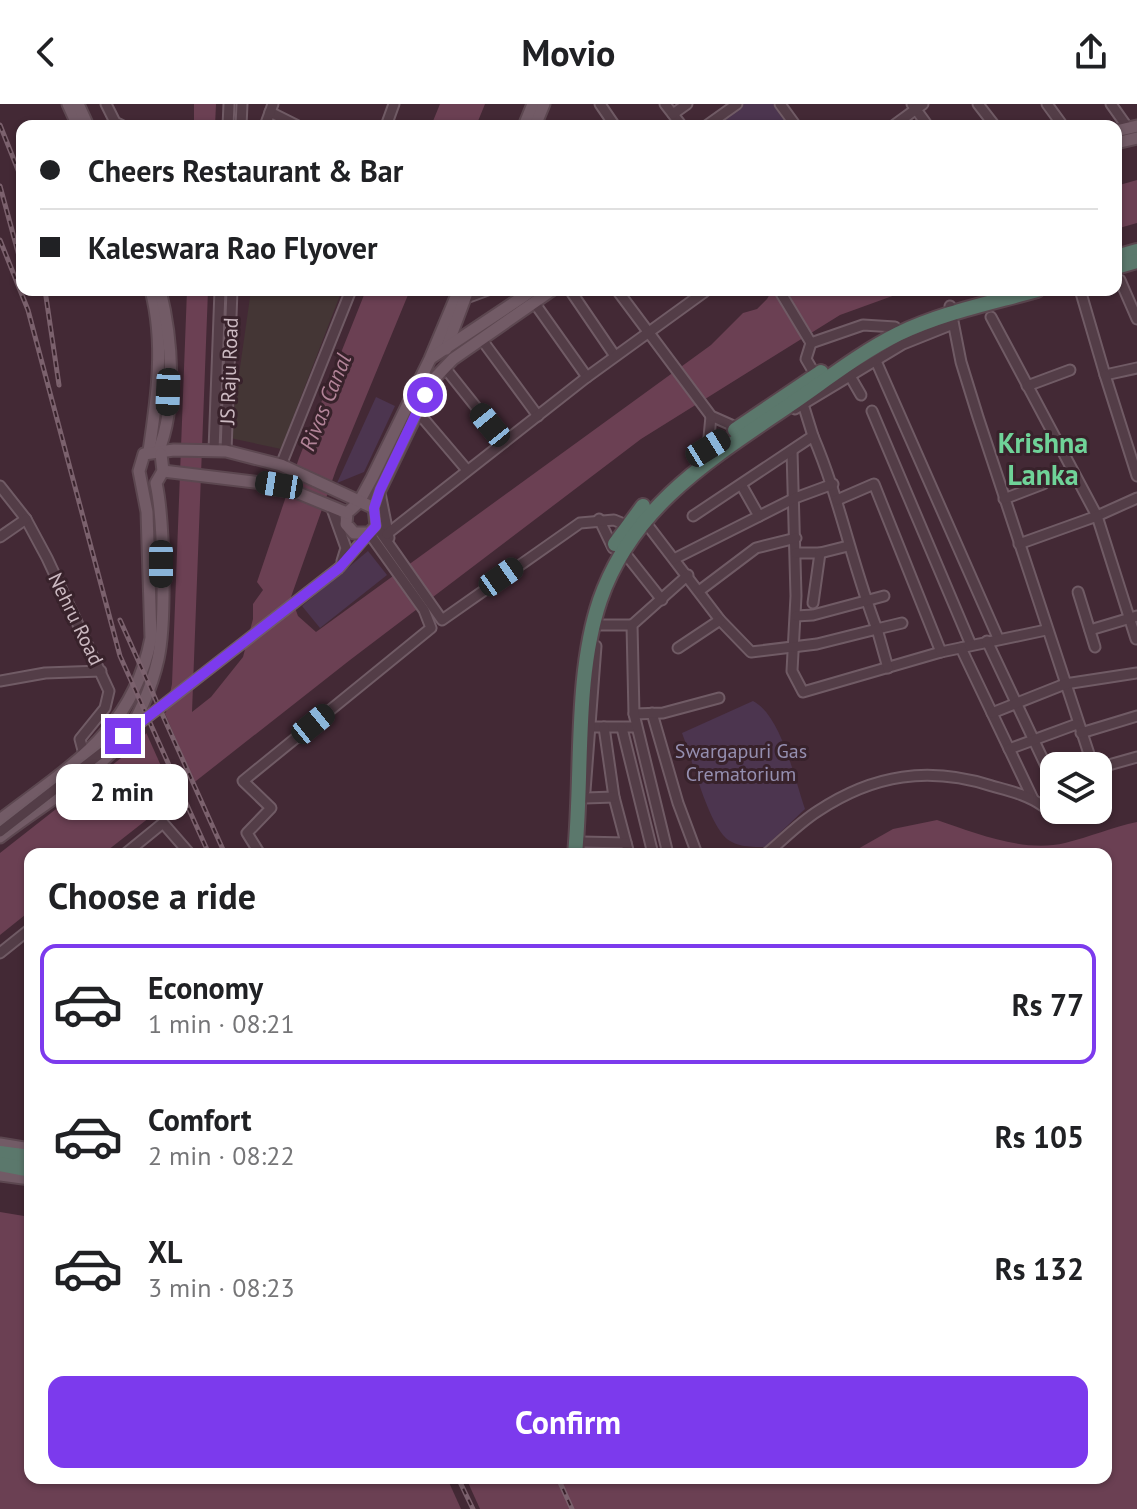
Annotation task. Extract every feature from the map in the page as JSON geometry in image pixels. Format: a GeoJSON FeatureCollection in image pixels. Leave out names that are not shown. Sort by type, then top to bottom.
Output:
{"type":"FeatureCollection","features":[{"type":"Feature","properties":{"kind":"highway"},"geometry":{"type":"LineString","coordinates":[[567,848],[582,633],[595,587],[637,522],[676,473],[816,376],[895,327],[952,315],[992,296]]}},
{"type":"Feature","properties":{"kind":"highway"},"geometry":{"type":"LineString","coordinates":[[580,848],[588,658],[594,620],[616,563],[637,522],[707,460],[874,348],[922,324],[1017,296]]}},
{"type":"Feature","properties":{"kind":"highway"},"geometry":{"type":"LineString","coordinates":[[0,1153],[24,1156]]}},
{"type":"Feature","properties":{"kind":"highway"},"geometry":{"type":"LineString","coordinates":[[0,1164],[24,1169]]}},
{"type":"Feature","properties":{"kind":"main road"},"geometry":{"type":"LineString","coordinates":[[152,296],[158,330],[156,453],[167,472]]}},
{"type":"Feature","properties":{"kind":"main road"},"geometry":{"type":"LineString","coordinates":[[156,453],[165,430],[168,392],[166,328],[161,296]]}},
{"type":"Feature","properties":{"kind":"main road"},"geometry":{"type":"LineString","coordinates":[[156,483],[167,472],[208,474],[279,485],[339,512],[354,533],[369,534],[380,490],[416,410],[433,380],[445,368],[462,296]]}},
{"type":"Feature","properties":{"kind":"main road"},"geometry":{"type":"LineString","coordinates":[[339,512],[359,502],[462,296]]}},
{"type":"Feature","properties":{"kind":"main road"},"geometry":{"type":"LineString","coordinates":[[430,359],[449,354],[487,333],[528,296]]}},
{"type":"Feature","properties":{"kind":"main road"},"geometry":{"type":"LineString","coordinates":[[2,829],[113,727],[147,654],[151,638],[147,512],[140,462],[156,453],[174,450],[216,450],[285,467],[374,508]]}},
{"type":"Feature","properties":{"kind":"main road"},"geometry":{"type":"LineString","coordinates":[[341,492],[352,490],[375,472]]}},
{"type":"Feature","properties":{"kind":"main road"},"geometry":{"type":"LineString","coordinates":[[141,480],[156,483]]}},
{"type":"Feature","properties":{"kind":"main road"},"geometry":{"type":"LineString","coordinates":[[2,829],[92,767],[123,739],[158,660],[162,511],[156,483]]}},
{"type":"Feature","properties":{"kind":"main road"},"geometry":{"type":"LineString","coordinates":[[0,1144],[24,1148]]}},
{"type":"Feature","properties":{"kind":"main road"},"geometry":{"type":"LineString","coordinates":[[0,1175],[24,1178]]}},
{"type":"Feature","properties":{"kind":"street"},"geometry":{"type":"LineString","coordinates":[[665,104],[678,120]]}},
{"type":"Feature","properties":{"kind":"street"},"geometry":{"type":"LineString","coordinates":[[673,114],[687,104]]}},
{"type":"Feature","properties":{"kind":"street"},"geometry":{"type":"LineString","coordinates":[[714,120],[737,104]]}},
{"type":"Feature","properties":{"kind":"street"},"geometry":{"type":"LineString","coordinates":[[978,104],[990,120]]}},
{"type":"Feature","properties":{"kind":"street"},"geometry":{"type":"LineString","coordinates":[[1111,104],[1130,131]]}},
{"type":"Feature","properties":{"kind":"street"},"geometry":{"type":"LineString","coordinates":[[900,120],[917,106]]}},
{"type":"Feature","properties":{"kind":"street"},"geometry":{"type":"LineString","coordinates":[[271,108],[289,120]]}},
{"type":"Feature","properties":{"kind":"street"},"geometry":{"type":"LineString","coordinates":[[1122,283],[1137,319]]}},
{"type":"Feature","properties":{"kind":"street","name":"JS Raju Road"},"geometry":{"type":"LineString","coordinates":[[216,450],[220,296]]}},
{"type":"Feature","properties":{"kind":"street","name":"JS Raju Road"},"geometry":{"type":"LineString","coordinates":[[216,450],[231,296]]}},
{"type":"Feature","properties":{"kind":"street"},"geometry":{"type":"LineString","coordinates":[[285,467],[349,296]]}},
{"type":"Feature","properties":{"kind":"street"},"geometry":{"type":"LineString","coordinates":[[531,296],[587,377]]}},
{"type":"Feature","properties":{"kind":"street"},"geometry":{"type":"LineString","coordinates":[[574,296],[615,356]]}},
{"type":"Feature","properties":{"kind":"street"},"geometry":{"type":"LineString","coordinates":[[622,296],[711,416],[738,428]]}},
{"type":"Feature","properties":{"kind":"street"},"geometry":{"type":"LineString","coordinates":[[387,534],[587,377],[699,296]]}},
{"type":"Feature","properties":{"kind":"street"},"geometry":{"type":"LineString","coordinates":[[783,296],[809,340],[806,359],[816,376]]}},
{"type":"Feature","properties":{"kind":"street"},"geometry":{"type":"LineString","coordinates":[[1082,296],[1137,476]]}},
{"type":"Feature","properties":{"kind":"street"},"geometry":{"type":"LineString","coordinates":[[380,490],[387,534],[394,555],[428,606],[442,620],[580,523],[603,520],[637,522],[706,468],[803,404],[952,315],[961,362],[1004,499],[1089,752]]}},
{"type":"Feature","properties":{"kind":"street"},"geometry":{"type":"LineString","coordinates":[[991,317],[1097,516],[1134,616],[1136,639]]}},
{"type":"Feature","properties":{"kind":"street"},"geometry":{"type":"LineString","coordinates":[[809,340],[863,325],[895,327]]}},
{"type":"Feature","properties":{"kind":"street"},"geometry":{"type":"LineString","coordinates":[[487,333],[538,416]]}},
{"type":"Feature","properties":{"kind":"street"},"geometry":{"type":"LineString","coordinates":[[876,361],[998,638]]}},
{"type":"Feature","properties":{"kind":"street"},"geometry":{"type":"LineString","coordinates":[[445,368],[504,442]]}},
{"type":"Feature","properties":{"kind":"street"},"geometry":{"type":"LineString","coordinates":[[1105,375],[1137,368]]}},
{"type":"Feature","properties":{"kind":"street"},"geometry":{"type":"LineString","coordinates":[[1027,386],[1070,370]]}},
{"type":"Feature","properties":{"kind":"street"},"geometry":{"type":"LineString","coordinates":[[850,376],[861,395]]}},
{"type":"Feature","properties":{"kind":"street"},"geometry":{"type":"LineString","coordinates":[[803,404],[833,484],[848,546],[888,668]]}},
{"type":"Feature","properties":{"kind":"street"},"geometry":{"type":"LineString","coordinates":[[416,410],[467,470]]}},
{"type":"Feature","properties":{"kind":"street"},"geometry":{"type":"LineString","coordinates":[[872,411],[992,713],[1033,799]]}},
{"type":"Feature","properties":{"kind":"street"},"geometry":{"type":"LineString","coordinates":[[708,448],[711,416]]}},
{"type":"Feature","properties":{"kind":"street"},"geometry":{"type":"LineString","coordinates":[[693,516],[813,436]]}},
{"type":"Feature","properties":{"kind":"street"},"geometry":{"type":"LineString","coordinates":[[792,451],[796,616],[792,671],[803,692],[941,652],[1046,630]]}},
{"type":"Feature","properties":{"kind":"street"},"geometry":{"type":"LineString","coordinates":[[674,559],[795,498],[833,484]]}},
{"type":"Feature","properties":{"kind":"street"},"geometry":{"type":"LineString","coordinates":[[837,500],[874,484],[941,652]]}},
{"type":"Feature","properties":{"kind":"street"},"geometry":{"type":"LineString","coordinates":[[1004,499],[1043,484]]}},
{"type":"Feature","properties":{"kind":"street","name":"Nehru Road"},"geometry":{"type":"LineString","coordinates":[[0,486],[26,519],[109,691],[108,702],[80,739],[84,754]]}},
{"type":"Feature","properties":{"kind":"street"},"geometry":{"type":"LineString","coordinates":[[742,486],[759,516]]}},
{"type":"Feature","properties":{"kind":"street"},"geometry":{"type":"LineString","coordinates":[[1019,544],[1137,498]]}},
{"type":"Feature","properties":{"kind":"street"},"geometry":{"type":"LineString","coordinates":[[339,512],[346,548]]}},
{"type":"Feature","properties":{"kind":"street"},"geometry":{"type":"LineString","coordinates":[[339,512],[346,548],[339,568]]}},
{"type":"Feature","properties":{"kind":"street"},"geometry":{"type":"LineString","coordinates":[[0,537],[26,519]]}},
{"type":"Feature","properties":{"kind":"street"},"geometry":{"type":"LineString","coordinates":[[603,520],[637,522],[674,559],[720,620],[751,652],[792,648],[902,623]]}},
{"type":"Feature","properties":{"kind":"street"},"geometry":{"type":"LineString","coordinates":[[603,520],[619,550],[662,600]]}},
{"type":"Feature","properties":{"kind":"street"},"geometry":{"type":"LineString","coordinates":[[369,534],[380,547],[394,555]]}},
{"type":"Feature","properties":{"kind":"street"},"geometry":{"type":"LineString","coordinates":[[369,534],[394,555]]}},
{"type":"Feature","properties":{"kind":"street"},"geometry":{"type":"LineString","coordinates":[[2,829],[339,568],[369,534]]}},
{"type":"Feature","properties":{"kind":"street"},"geometry":{"type":"LineString","coordinates":[[699,591],[756,548],[796,538]]}},
{"type":"Feature","properties":{"kind":"street"},"geometry":{"type":"LineString","coordinates":[[796,553],[820,553],[848,546]]}},
{"type":"Feature","properties":{"kind":"street"},"geometry":{"type":"LineString","coordinates":[[580,848],[599,625],[619,550]]}},
{"type":"Feature","properties":{"kind":"street"},"geometry":{"type":"LineString","coordinates":[[813,603],[820,553]]}},
{"type":"Feature","properties":{"kind":"street"},"geometry":{"type":"LineString","coordinates":[[599,625],[632,625],[688,575]]}},
{"type":"Feature","properties":{"kind":"street"},"geometry":{"type":"LineString","coordinates":[[1078,592],[1095,647]]}},
{"type":"Feature","properties":{"kind":"street"},"geometry":{"type":"LineString","coordinates":[[796,616],[821,614],[884,596]]}},
{"type":"Feature","properties":{"kind":"street"},"geometry":{"type":"LineString","coordinates":[[256,848],[247,833],[271,808],[243,781],[431,628],[428,606]]}},
{"type":"Feature","properties":{"kind":"street"},"geometry":{"type":"LineString","coordinates":[[1090,630],[1134,616]]}},
{"type":"Feature","properties":{"kind":"street"},"geometry":{"type":"LineString","coordinates":[[678,648],[720,620]]}},
{"type":"Feature","properties":{"kind":"street"},"geometry":{"type":"LineString","coordinates":[[632,625],[636,727],[666,848]]}},
{"type":"Feature","properties":{"kind":"street"},"geometry":{"type":"LineString","coordinates":[[987,641],[1040,753]]}},
{"type":"Feature","properties":{"kind":"street"},"geometry":{"type":"LineString","coordinates":[[0,681],[45,673],[101,671]]}},
{"type":"Feature","properties":{"kind":"street"},"geometry":{"type":"LineString","coordinates":[[992,713],[1065,684],[1137,673]]}},
{"type":"Feature","properties":{"kind":"street"},"geometry":{"type":"LineString","coordinates":[[634,714],[719,698]]}},
{"type":"Feature","properties":{"kind":"street"},"geometry":{"type":"LineString","coordinates":[[652,713],[695,848]]}},
{"type":"Feature","properties":{"kind":"street"},"geometry":{"type":"LineString","coordinates":[[1009,749],[1033,738],[1137,716]]}},
{"type":"Feature","properties":{"kind":"street"},"geometry":{"type":"LineString","coordinates":[[588,727],[636,727]]}},
{"type":"Feature","properties":{"kind":"street"},"geometry":{"type":"LineString","coordinates":[[604,727],[614,797],[627,848]]}},
{"type":"Feature","properties":{"kind":"street"},"geometry":{"type":"LineString","coordinates":[[622,728],[652,848]]}},
{"type":"Feature","properties":{"kind":"street"},"geometry":{"type":"LineString","coordinates":[[1112,763],[1137,757]]}},
{"type":"Feature","properties":{"kind":"street"},"geometry":{"type":"LineString","coordinates":[[773,848],[818,811],[875,782],[937,773],[967,778],[1040,804]]}},
{"type":"Feature","properties":{"kind":"street"},"geometry":{"type":"LineString","coordinates":[[585,798],[614,797]]}},
{"type":"Feature","properties":{"kind":"street"},"geometry":{"type":"LineString","coordinates":[[132,848],[163,823],[185,848]]}},
{"type":"Feature","properties":{"kind":"street"},"geometry":{"type":"LineString","coordinates":[[593,848],[626,843]]}},
{"type":"Feature","properties":{"kind":"street"},"geometry":{"type":"LineString","coordinates":[[0,953],[24,934]]}},
{"type":"Feature","properties":{"kind":"shaded area"},"geometry":{"type":"Polygon","coordinates":[[[250,296],[340,296],[281,449],[230,438],[250,296]]]}},
{"type":"Feature","properties":{"kind":"green space"},"geometry":{"type":"Polygon","coordinates":[[[744,104],[773,104],[784,120],[721,120],[744,104]]]}},
{"type":"Feature","properties":{"kind":"green space"},"geometry":{"type":"Polygon","coordinates":[[[376,397],[395,406],[364,472],[337,483],[376,397]]]}},
{"type":"Feature","properties":{"kind":"green space"},"geometry":{"type":"Polygon","coordinates":[[[368,551],[387,575],[320,628],[302,606],[368,551]]]}},
{"type":"Feature","properties":{"kind":"green space","name":"Swargapuri Gas Crematorium"},"geometry":{"type":"Polygon","coordinates":[[[753,701],[763,708],[779,734],[805,809],[765,847],[737,844],[723,835],[705,800],[682,733],[753,701]]]}},
{"type":"Feature","properties":{"kind":"water"},"geometry":{"type":"Polygon","coordinates":[[[194,104],[216,104],[215,120],[194,120],[194,104]]]}},
{"type":"Feature","properties":{"kind":"water"},"geometry":{"type":"Polygon","coordinates":[[[440,104],[485,104],[478,120],[433,120],[440,104]]]}},
{"type":"Feature","properties":{"kind":"water"},"geometry":{"type":"Polygon","coordinates":[[[1137,180],[1137,223],[1122,227],[1122,184],[1137,180]]]}},
{"type":"Feature","properties":{"kind":"water","name":"Rivas Canal"},"geometry":{"type":"Polygon","coordinates":[[[187,296],[208,296],[192,712],[211,697],[243,657],[253,619],[253,604],[263,590],[257,582],[299,458],[364,296],[408,296],[337,467],[291,597],[298,616],[316,632],[711,345],[743,313],[757,309],[769,296],[892,296],[840,315],[641,439],[350,660],[111,848],[24,848],[24,916],[0,935],[0,853],[130,751],[166,712],[172,684],[187,296]]]}},
{"type":"Feature","properties":{"kind":"water"},"geometry":{"type":"Polygon","coordinates":[[[937,820],[1017,844],[1049,845],[1137,822],[1137,1509],[0,1509],[0,1212],[24,1216],[24,1484],[1112,1484],[1112,848],[860,848],[893,829],[937,820]]]}},
{"type":"Feature","properties":{"kind":"pier"},"geometry":{"type":"Polygon","coordinates":[[[163,709],[196,786],[174,795],[145,730],[163,709]]]}},
{"type":"Feature","properties":{"kind":"pier"},"geometry":{"type":"Polygon","coordinates":[[[450,1484],[469,1484],[480,1509],[461,1509],[450,1484]]]}},
{"type":"Feature","properties":{"kind":"railway"},"geometry":{"type":"LineString","coordinates":[[0,125],[16,165]]}},
{"type":"Feature","properties":{"kind":"railway"},"geometry":{"type":"LineString","coordinates":[[0,186],[16,245]]}},
{"type":"Feature","properties":{"kind":"railway"},"geometry":{"type":"LineString","coordinates":[[0,240],[16,280]]}},
{"type":"Feature","properties":{"kind":"railway"},"geometry":{"type":"LineString","coordinates":[[22,296],[120,656],[206,848]]}},
{"type":"Feature","properties":{"kind":"railway"},"geometry":{"type":"LineString","coordinates":[[46,296],[59,385]]}},
{"type":"Feature","properties":{"kind":"railway"},"geometry":{"type":"LineString","coordinates":[[120,620],[222,848]]}},
{"type":"Feature","properties":{"kind":"railway"},"geometry":{"type":"LineString","coordinates":[[461,1484],[473,1509]]}},
{"type":"Feature","properties":{"kind":"railway"},"geometry":{"type":"LineString","coordinates":[[561,1484],[572,1509]]}},
{"type":"Feature","properties":{"kind":"district","name":"Krishna Lanka"},"geometry":{"type":"Point","coordinates":[1043,459]}},
{"type":"Feature","properties":{"kind":"route"},"geometry":{"type":"LineString","coordinates":[[123,736],[339,568],[357,549],[376,526],[378,519],[374,508],[380,490],[425,395]]}}]}
